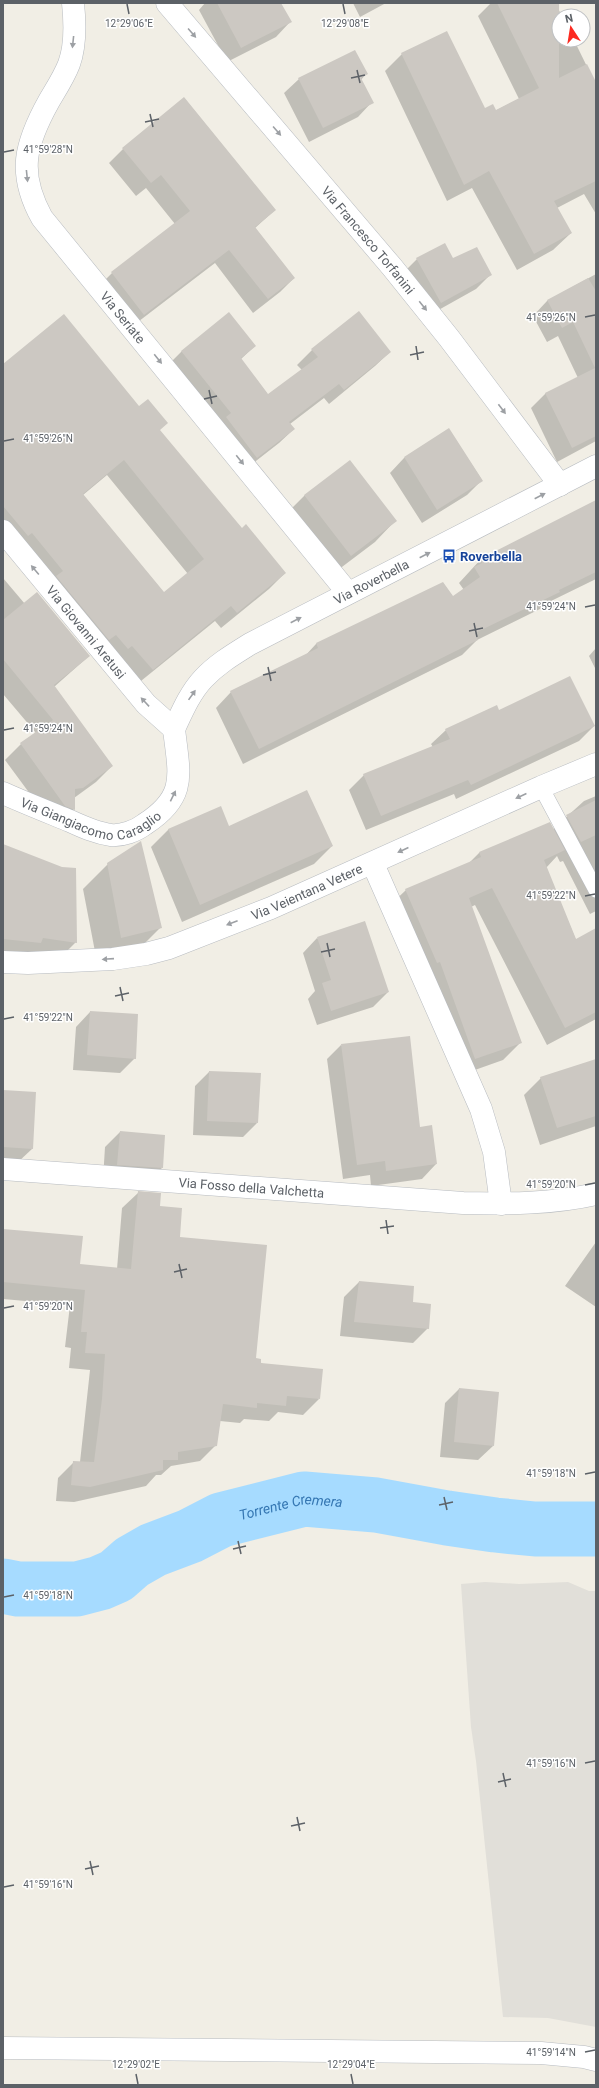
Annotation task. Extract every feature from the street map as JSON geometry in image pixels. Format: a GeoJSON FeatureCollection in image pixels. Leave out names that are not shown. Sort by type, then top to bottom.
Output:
{"type":"FeatureCollection","features":[{"type":"Feature","properties":{"kind":"street","name":"Via Seriate"},"geometry":{"type":"LineString","coordinates":[[73,3],[74,32],[70,61],[43,112],[29,148],[26,170],[31,198],[42,218],[348,594]]}},
{"type":"Feature","properties":{"kind":"street","name":"Via Francesco Torfanini"},"geometry":{"type":"LineString","coordinates":[[167,3],[392,267],[449,338],[560,486]]}},
{"type":"Feature","properties":{"kind":"street","name":"Via Roverbella"},"geometry":{"type":"LineString","coordinates":[[174,729],[188,700],[203,679],[225,660],[250,644],[560,486],[596,466]]}},
{"type":"Feature","properties":{"kind":"street","name":"Via Giovanni Aretusi"},"geometry":{"type":"LineString","coordinates":[[3,531],[146,704],[174,729]]}},
{"type":"Feature","properties":{"kind":"street","name":"Via Giangiacomo Caraglio"},"geometry":{"type":"LineString","coordinates":[[3,793],[98,832],[121,835],[141,827],[158,816],[172,800],[178,785],[179,769],[174,729]]}},
{"type":"Feature","properties":{"kind":"street","name":"Via Veientana Vetere"},"geometry":{"type":"LineString","coordinates":[[3,962],[28,963],[92,960],[146,954],[191,940],[272,908],[373,864],[541,787],[596,764]]}},
{"type":"Feature","properties":{"kind":"street"},"geometry":{"type":"LineString","coordinates":[[373,864],[481,1109],[494,1152],[500,1204]]}},
{"type":"Feature","properties":{"kind":"street","name":"Via Fosso della Valchetta"},"geometry":{"type":"LineString","coordinates":[[3,1169],[500,1204],[573,1199],[596,1194]]}},
{"type":"Feature","properties":{"kind":"street"},"geometry":{"type":"LineString","coordinates":[[3,2048],[541,2053],[584,2057],[596,2060]]}},
{"type":"Feature","properties":{"kind":"lane"},"geometry":{"type":"LineString","coordinates":[[541,787],[596,890]]}},
{"type":"Feature","properties":{"kind":"shaded area"},"geometry":{"type":"Polygon","coordinates":[[[485,1582],[519,1584],[568,1582],[589,1591],[596,1591],[596,2027],[548,2018],[503,2017],[476,1761],[471,1727],[461,1584],[485,1582]]]}},
{"type":"Feature","properties":{"kind":"building"},"geometry":{"type":"Polygon","coordinates":[[[217,3],[281,3],[292,22],[241,48],[217,3]]]}},
{"type":"Feature","properties":{"kind":"building"},"geometry":{"type":"Polygon","coordinates":[[[497,3],[559,3],[559,8],[551,8],[551,48],[559,48],[559,78],[587,64],[596,82],[596,181],[554,201],[572,233],[534,254],[489,171],[464,185],[401,53],[447,31],[485,108],[493,104],[496,110],[539,88],[497,3]]]}},
{"type":"Feature","properties":{"kind":"building"},"geometry":{"type":"Polygon","coordinates":[[[355,50],[368,74],[361,78],[374,103],[323,128],[298,78],[355,50]]]}},
{"type":"Feature","properties":{"kind":"building"},"geometry":{"type":"Polygon","coordinates":[[[184,97],[276,210],[255,227],[295,278],[268,299],[229,250],[144,315],[111,272],[190,211],[161,175],[151,183],[122,148],[184,97]]]}},
{"type":"Feature","properties":{"kind":"building"},"geometry":{"type":"Polygon","coordinates":[[[445,243],[453,258],[477,247],[492,275],[441,303],[416,258],[445,243]]]}},
{"type":"Feature","properties":{"kind":"building"},"geometry":{"type":"Polygon","coordinates":[[[588,278],[596,291],[596,436],[572,448],[545,393],[595,368],[573,322],[562,328],[547,300],[588,278]]]}},
{"type":"Feature","properties":{"kind":"building"},"geometry":{"type":"Polygon","coordinates":[[[359,311],[391,352],[344,390],[339,384],[289,422],[295,429],[257,458],[226,417],[231,413],[181,351],[229,312],[256,346],[241,358],[268,394],[318,357],[311,349],[359,311]]]}},
{"type":"Feature","properties":{"kind":"building"},"geometry":{"type":"Polygon","coordinates":[[[64,314],[139,406],[148,399],[168,423],[160,430],[242,528],[246,524],[286,573],[237,613],[231,606],[153,670],[132,646],[128,649],[116,635],[109,640],[56,576],[63,571],[32,533],[28,536],[3,506],[3,364],[64,314]],[[124,460],[83,494],[164,592],[204,559],[124,460]]]}},
{"type":"Feature","properties":{"kind":"building"},"geometry":{"type":"Polygon","coordinates":[[[449,428],[483,481],[437,510],[404,457],[449,428]]]}},
{"type":"Feature","properties":{"kind":"building"},"geometry":{"type":"Polygon","coordinates":[[[350,460],[397,521],[351,556],[304,495],[350,460]]]}},
{"type":"Feature","properties":{"kind":"building"},"geometry":{"type":"Polygon","coordinates":[[[596,500],[596,572],[559,590],[560,592],[475,633],[478,640],[259,749],[230,691],[318,648],[316,643],[443,582],[453,596],[480,577],[474,567],[482,563],[480,559],[596,500]]]}},
{"type":"Feature","properties":{"kind":"building"},"geometry":{"type":"Polygon","coordinates":[[[37,592],[90,656],[54,685],[113,766],[83,788],[75,789],[75,810],[65,806],[20,743],[53,720],[3,659],[3,620],[37,592]]]}},
{"type":"Feature","properties":{"kind":"building"},"geometry":{"type":"Polygon","coordinates":[[[570,676],[595,726],[471,785],[468,780],[381,816],[363,774],[450,739],[445,729],[497,705],[499,710],[570,676]]]}},
{"type":"Feature","properties":{"kind":"building"},"geometry":{"type":"Polygon","coordinates":[[[307,790],[333,846],[200,905],[168,829],[221,806],[229,826],[307,790]]]}},
{"type":"Feature","properties":{"kind":"building"},"geometry":{"type":"Polygon","coordinates":[[[596,800],[596,835],[581,842],[566,815],[596,800]]]}},
{"type":"Feature","properties":{"kind":"building"},"geometry":{"type":"Polygon","coordinates":[[[550,822],[565,850],[544,860],[576,939],[596,928],[596,1012],[565,1028],[492,888],[469,898],[522,1043],[475,1059],[440,962],[437,963],[405,889],[481,857],[479,852],[550,822]]]}},
{"type":"Feature","properties":{"kind":"building"},"geometry":{"type":"Polygon","coordinates":[[[141,841],[162,928],[121,938],[107,863],[141,841]]]}},
{"type":"Feature","properties":{"kind":"building"},"geometry":{"type":"Polygon","coordinates":[[[3,844],[62,867],[76,868],[77,943],[43,938],[41,943],[3,939],[3,844]]]}},
{"type":"Feature","properties":{"kind":"building"},"geometry":{"type":"Polygon","coordinates":[[[365,921],[389,992],[331,1011],[322,983],[331,980],[317,937],[365,921]]]}},
{"type":"Feature","properties":{"kind":"building"},"geometry":{"type":"Polygon","coordinates":[[[90,1011],[138,1014],[136,1059],[87,1055],[90,1011]]]}},
{"type":"Feature","properties":{"kind":"building"},"geometry":{"type":"Polygon","coordinates":[[[410,1036],[420,1127],[432,1125],[437,1164],[386,1171],[385,1161],[357,1165],[341,1044],[410,1036]]]}},
{"type":"Feature","properties":{"kind":"building"},"geometry":{"type":"Polygon","coordinates":[[[596,1059],[596,1116],[557,1128],[540,1077],[596,1059]]]}},
{"type":"Feature","properties":{"kind":"building"},"geometry":{"type":"Polygon","coordinates":[[[209,1071],[261,1073],[258,1123],[207,1121],[209,1071]]]}},
{"type":"Feature","properties":{"kind":"building"},"geometry":{"type":"Polygon","coordinates":[[[3,1090],[36,1092],[33,1149],[3,1147],[3,1090]]]}},
{"type":"Feature","properties":{"kind":"building"},"geometry":{"type":"Polygon","coordinates":[[[120,1131],[165,1135],[163,1168],[117,1165],[120,1131]]]}},
{"type":"Feature","properties":{"kind":"building"},"geometry":{"type":"Polygon","coordinates":[[[138,1191],[161,1193],[160,1206],[182,1208],[180,1237],[267,1245],[256,1358],[261,1359],[261,1363],[323,1369],[320,1399],[287,1396],[286,1406],[257,1403],[257,1408],[223,1404],[217,1446],[178,1452],[178,1460],[163,1460],[163,1470],[90,1487],[71,1485],[73,1461],[94,1462],[102,1399],[105,1354],[85,1353],[87,1332],[81,1332],[85,1290],[3,1282],[3,1229],[83,1236],[80,1264],[131,1269],[138,1191]]]}},
{"type":"Feature","properties":{"kind":"building"},"geometry":{"type":"Polygon","coordinates":[[[359,1281],[414,1286],[413,1302],[431,1304],[429,1329],[354,1322],[359,1281]]]}},
{"type":"Feature","properties":{"kind":"building"},"geometry":{"type":"Polygon","coordinates":[[[459,1388],[499,1392],[494,1446],[454,1442],[459,1388]]]}},
{"type":"Feature","properties":{"kind":"waterway","name":"Torrente Cremera"},"geometry":{"type":"LineString","coordinates":[[3,1586],[18,1589],[77,1589],[100,1583],[116,1576],[132,1562],[153,1550],[190,1536],[221,1520],[304,1499],[376,1505],[495,1525],[535,1529],[596,1529]]}},
{"type":"Feature","properties":{"kind":"place","name":"Roverbella"},"geometry":{"type":"Point","coordinates":[449,556]}}]}
